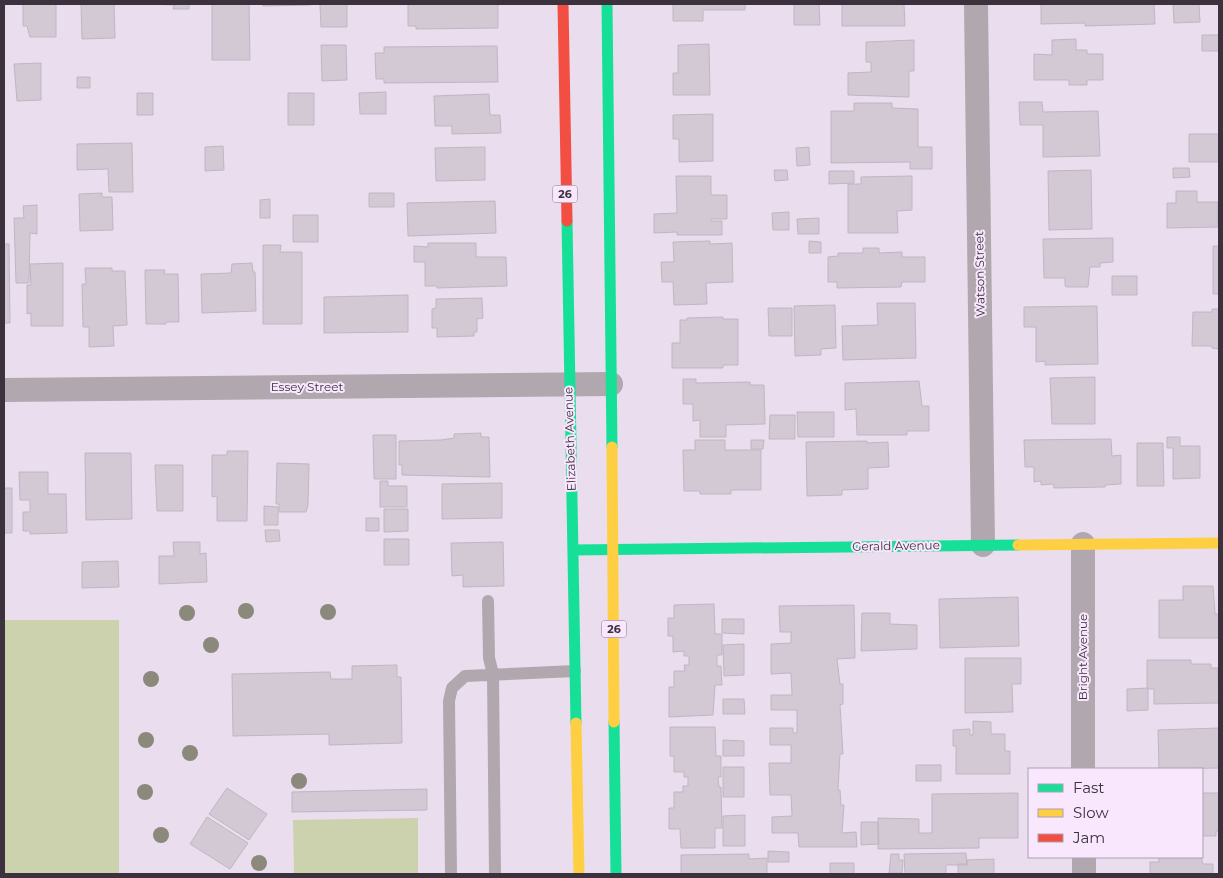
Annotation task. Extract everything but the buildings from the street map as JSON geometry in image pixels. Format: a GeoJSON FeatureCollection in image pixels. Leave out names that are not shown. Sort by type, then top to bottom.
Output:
{"type":"FeatureCollection","features":[{"type":"Feature","properties":{"kind":"main road","name":"Elizabeth Avenue"},"geometry":{"type":"LineString","coordinates":[[563,4],[568,384],[574,550],[579,874]]}},
{"type":"Feature","properties":{"kind":"main road","name":"26"},"geometry":{"type":"LineString","coordinates":[[607,4],[616,874]]}},
{"type":"Feature","properties":{"kind":"main road","name":"Gerald Avenue"},"geometry":{"type":"LineString","coordinates":[[574,550],[1219,543]]}},
{"type":"Feature","properties":{"kind":"street","name":"Watson Street"},"geometry":{"type":"LineString","coordinates":[[976,4],[983,545]]}},
{"type":"Feature","properties":{"kind":"street","name":"Essey Street"},"geometry":{"type":"LineString","coordinates":[[4,390],[611,384]]}},
{"type":"Feature","properties":{"kind":"street","name":"Bright Avenue"},"geometry":{"type":"LineString","coordinates":[[1083,544],[1083,768]]}},
{"type":"Feature","properties":{"kind":"street"},"geometry":{"type":"LineString","coordinates":[[1084,858],[1084,874]]}},
{"type":"Feature","properties":{"kind":"lane"},"geometry":{"type":"LineString","coordinates":[[488,601],[489,658],[493,674],[495,874]]}},
{"type":"Feature","properties":{"kind":"lane"},"geometry":{"type":"LineString","coordinates":[[451,874],[450,693],[456,682],[465,676],[575,671]]}},
{"type":"Feature","properties":{"kind":"green space"},"geometry":{"type":"Polygon","coordinates":[[[4,620],[119,620],[119,874],[4,874],[4,620]]]}},
{"type":"Feature","properties":{"kind":"green space"},"geometry":{"type":"Polygon","coordinates":[[[418,818],[418,874],[294,874],[293,820],[418,818]]]}},
{"type":"Feature","properties":{"kind":"traffic: fast"},"geometry":{"type":"LineString","coordinates":[[607,4],[612,447]]}},
{"type":"Feature","properties":{"kind":"traffic: fast"},"geometry":{"type":"LineString","coordinates":[[567,221],[576,723]]}},
{"type":"Feature","properties":{"kind":"traffic: fast"},"geometry":{"type":"LineString","coordinates":[[573,550],[1018,545]]}},
{"type":"Feature","properties":{"kind":"traffic: fast"},"geometry":{"type":"LineString","coordinates":[[614,722],[616,874]]}},
{"type":"Feature","properties":{"kind":"traffic: slow"},"geometry":{"type":"LineString","coordinates":[[612,447],[614,722]]}},
{"type":"Feature","properties":{"kind":"traffic: slow"},"geometry":{"type":"LineString","coordinates":[[1018,545],[1219,543]]}},
{"type":"Feature","properties":{"kind":"traffic: slow"},"geometry":{"type":"LineString","coordinates":[[576,723],[579,874]]}},
{"type":"Feature","properties":{"kind":"traffic: jam"},"geometry":{"type":"LineString","coordinates":[[563,4],[567,221]]}}]}
